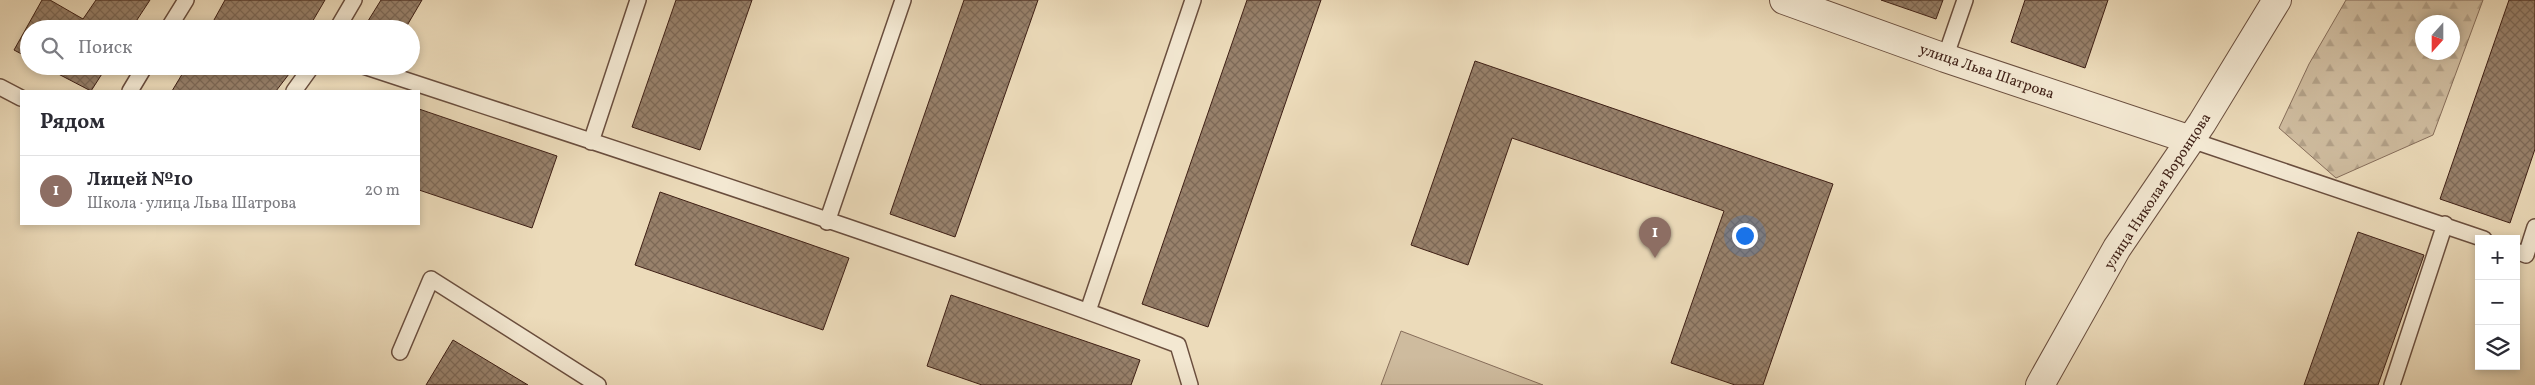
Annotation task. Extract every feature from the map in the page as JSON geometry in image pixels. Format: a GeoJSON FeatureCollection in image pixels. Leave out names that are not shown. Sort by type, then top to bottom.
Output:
{"type":"FeatureCollection","features":[{"type":"Feature","properties":{"kind":"street","name":"улица Льва Шатрова"},"geometry":{"type":"LineString","coordinates":[[1784,0],[1945,58],[2191,140]]}},
{"type":"Feature","properties":{"kind":"street","name":"улица Николая Воронцова"},"geometry":{"type":"LineString","coordinates":[[2040,385],[2117,248],[2191,140],[2277,0]]}},
{"type":"Feature","properties":{"kind":"lane"},"geometry":{"type":"LineString","coordinates":[[174,20],[186,0]]}},
{"type":"Feature","properties":{"kind":"lane"},"geometry":{"type":"LineString","coordinates":[[342,20],[354,0]]}},
{"type":"Feature","properties":{"kind":"lane"},"geometry":{"type":"LineString","coordinates":[[591,142],[638,0]]}},
{"type":"Feature","properties":{"kind":"lane"},"geometry":{"type":"LineString","coordinates":[[828,222],[903,0]]}},
{"type":"Feature","properties":{"kind":"lane"},"geometry":{"type":"LineString","coordinates":[[1088,311],[1193,0]]}},
{"type":"Feature","properties":{"kind":"lane"},"geometry":{"type":"LineString","coordinates":[[1945,58],[1965,0]]}},
{"type":"Feature","properties":{"kind":"lane"},"geometry":{"type":"LineString","coordinates":[[131,90],[140,75]]}},
{"type":"Feature","properties":{"kind":"lane"},"geometry":{"type":"LineString","coordinates":[[295,90],[306,75]]}},
{"type":"Feature","properties":{"kind":"lane"},"geometry":{"type":"LineString","coordinates":[[390,75],[1088,311],[1178,345],[1190,385]]}},
{"type":"Feature","properties":{"kind":"lane"},"geometry":{"type":"LineString","coordinates":[[0,87],[20,97]]}},
{"type":"Feature","properties":{"kind":"lane"},"geometry":{"type":"LineString","coordinates":[[2191,140],[2475,236]]}},
{"type":"Feature","properties":{"kind":"lane"},"geometry":{"type":"LineString","coordinates":[[2392,385],[2445,224]]}},
{"type":"Feature","properties":{"kind":"lane"},"geometry":{"type":"LineString","coordinates":[[2520,253],[2526,255],[2535,227]]}},
{"type":"Feature","properties":{"kind":"lane"},"geometry":{"type":"LineString","coordinates":[[400,352],[431,279],[598,385]]}},
{"type":"Feature","properties":{"kind":"green space"},"geometry":{"type":"Polygon","coordinates":[[[2346,0],[2483,0],[2433,135],[2336,178],[2279,128],[2309,64],[2346,0]]]}},
{"type":"Feature","properties":{"kind":"green space"},"geometry":{"type":"Polygon","coordinates":[[[1401,331],[1543,385],[1381,385],[1401,331]]]}},
{"type":"Feature","properties":{"kind":"building"},"geometry":{"type":"Polygon","coordinates":[[[42,0],[50,0],[83,19],[96,0],[150,0],[137,20],[31,20],[42,0]]]}},
{"type":"Feature","properties":{"kind":"building"},"geometry":{"type":"Polygon","coordinates":[[[225,0],[325,0],[313,20],[214,20],[225,0]]]}},
{"type":"Feature","properties":{"kind":"building"},"geometry":{"type":"Polygon","coordinates":[[[381,0],[422,0],[410,20],[369,20],[381,0]]]}},
{"type":"Feature","properties":{"kind":"building"},"geometry":{"type":"Polygon","coordinates":[[[676,0],[752,0],[700,150],[632,127],[676,0]]]}},
{"type":"Feature","properties":{"kind":"building"},"geometry":{"type":"Polygon","coordinates":[[[964,0],[1038,0],[955,237],[890,214],[964,0]]]}},
{"type":"Feature","properties":{"kind":"building"},"geometry":{"type":"Polygon","coordinates":[[[1247,0],[1321,0],[1208,327],[1142,304],[1247,0]]]}},
{"type":"Feature","properties":{"kind":"building"},"geometry":{"type":"Polygon","coordinates":[[[1881,0],[1943,0],[1936,19],[1881,0]]]}},
{"type":"Feature","properties":{"kind":"building"},"geometry":{"type":"Polygon","coordinates":[[[2025,0],[2108,0],[2085,68],[2011,42],[2025,0]]]}},
{"type":"Feature","properties":{"kind":"building"},"geometry":{"type":"Polygon","coordinates":[[[2509,0],[2535,0],[2535,149],[2510,223],[2440,199],[2509,0]]]}},
{"type":"Feature","properties":{"kind":"building"},"geometry":{"type":"Polygon","coordinates":[[[20,39],[20,53],[14,50],[20,39]]]}},
{"type":"Feature","properties":{"kind":"building"},"geometry":{"type":"Polygon","coordinates":[[[1475,61],[1833,184],[1763,385],[1735,385],[1671,363],[1724,211],[1512,138],[1468,265],[1411,245],[1475,61]]]}},
{"type":"Feature","properties":{"kind":"building"},"geometry":{"type":"Polygon","coordinates":[[[60,75],[101,75],[92,90],[60,75]]]}},
{"type":"Feature","properties":{"kind":"building"},"geometry":{"type":"Polygon","coordinates":[[[182,75],[288,75],[277,90],[173,90],[182,75]]]}},
{"type":"Feature","properties":{"kind":"building"},"geometry":{"type":"Polygon","coordinates":[[[420,109],[557,156],[532,228],[420,190],[420,109]]]}},
{"type":"Feature","properties":{"kind":"building"},"geometry":{"type":"Polygon","coordinates":[[[660,192],[849,258],[823,330],[635,265],[660,192]]]}},
{"type":"Feature","properties":{"kind":"building"},"geometry":{"type":"Polygon","coordinates":[[[2358,232],[2424,255],[2378,385],[2304,385],[2358,232]]]}},
{"type":"Feature","properties":{"kind":"building"},"geometry":{"type":"Polygon","coordinates":[[[951,295],[1140,360],[1131,385],[982,385],[927,366],[951,295]]]}},
{"type":"Feature","properties":{"kind":"building"},"geometry":{"type":"Polygon","coordinates":[[[453,340],[528,385],[426,385],[453,340]]]}},
{"type":"Feature","properties":{"kind":"place","name":"Лицей №10"},"geometry":{"type":"Point","coordinates":[1655,258]}}]}
